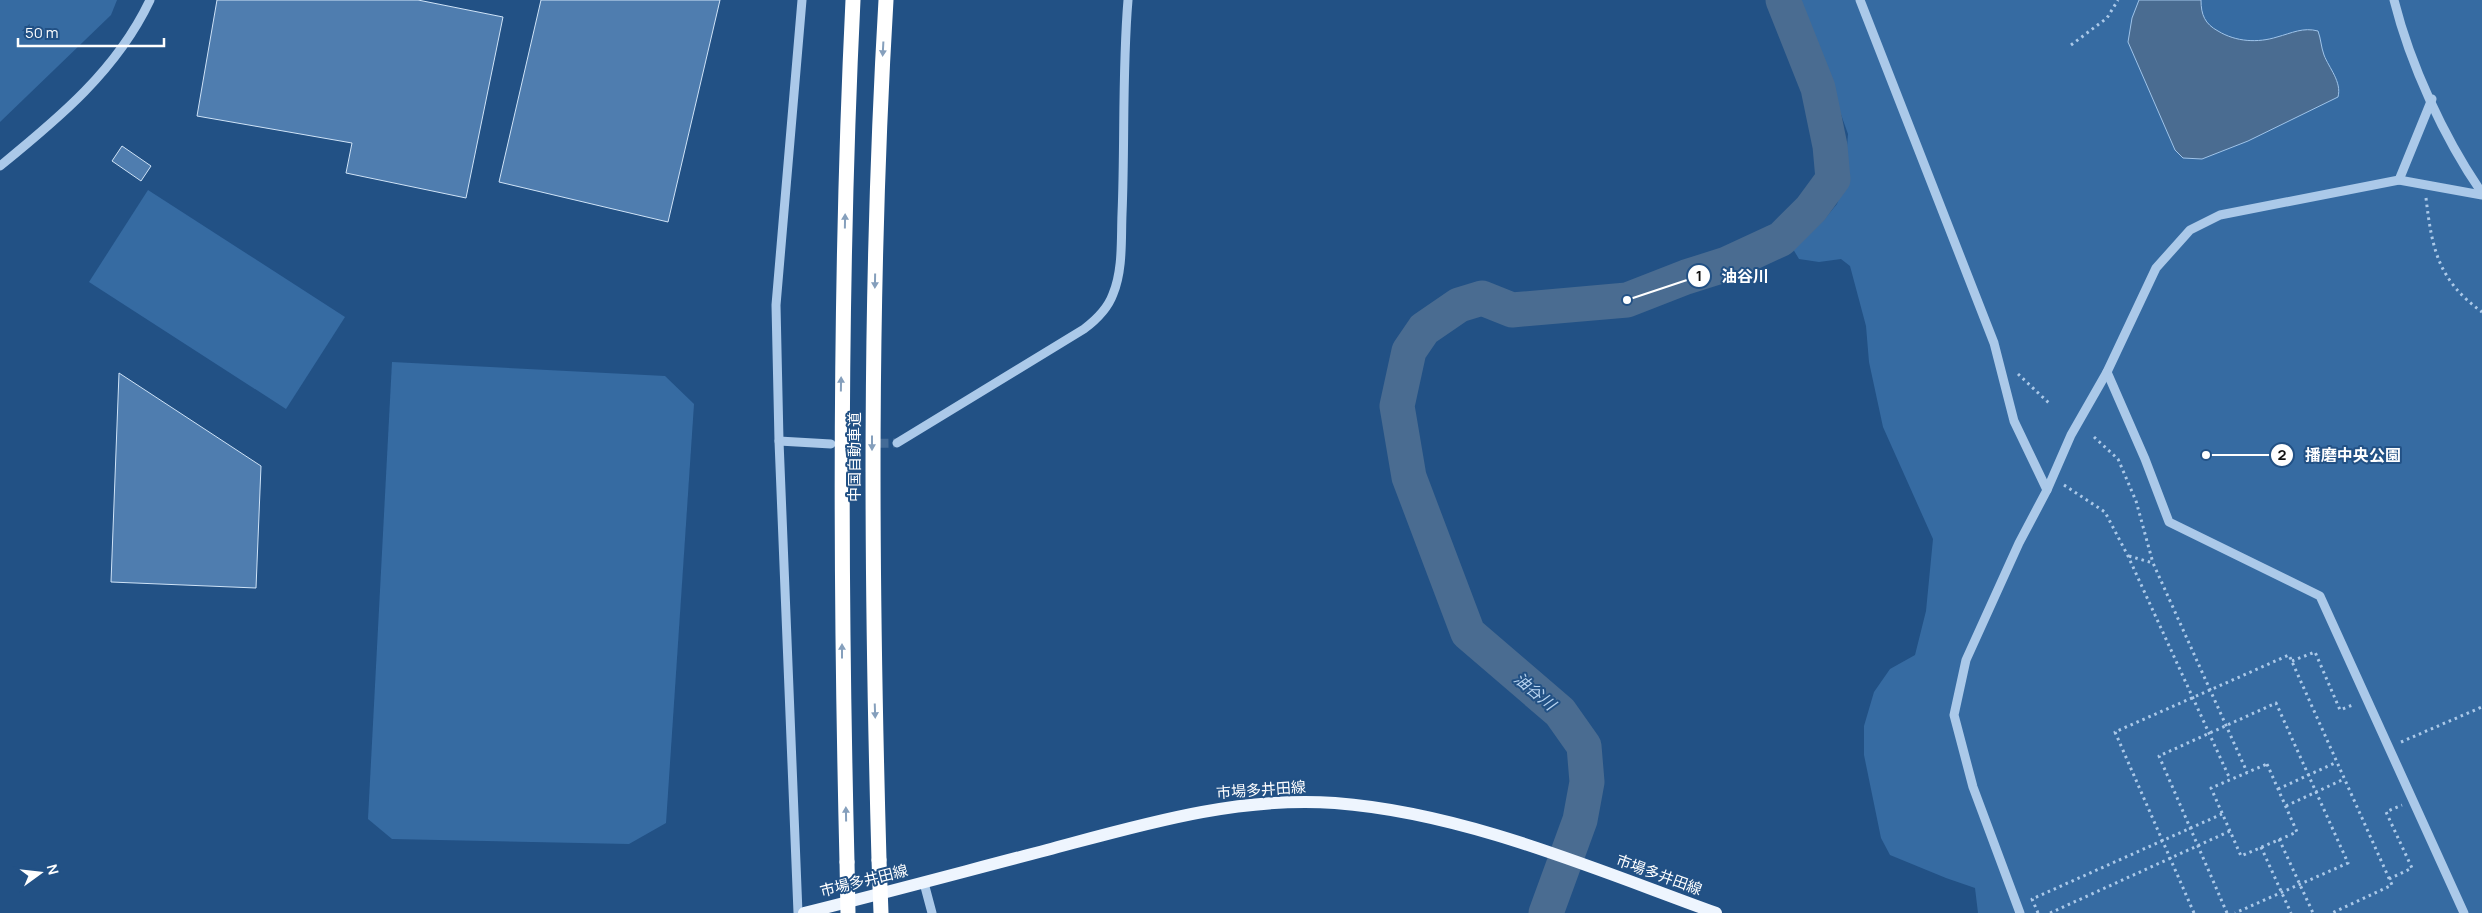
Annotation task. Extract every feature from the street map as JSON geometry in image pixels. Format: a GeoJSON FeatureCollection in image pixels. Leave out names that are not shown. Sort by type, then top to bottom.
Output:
{"type":"FeatureCollection","features":[{"type":"Feature","properties":{"kind":"highway","name":"中国自動車道"},"geometry":{"type":"LineString","coordinates":[[848,913],[842,662],[841,397],[847,126],[853,0]]}},
{"type":"Feature","properties":{"kind":"highway","name":"中国自動車道"},"geometry":{"type":"LineString","coordinates":[[881,913],[873,658],[872,401],[878,131],[886,0]]}},
{"type":"Feature","properties":{"kind":"main road","name":"市場多井田線"},"geometry":{"type":"LineString","coordinates":[[804,913],[924,883],[1149,822],[1208,810],[1271,803],[1335,803],[1467,826],[1542,849],[1716,913]]}},
{"type":"Feature","properties":{"kind":"street"},"geometry":{"type":"LineString","coordinates":[[0,166],[66,112],[105,72],[150,0]]}},
{"type":"Feature","properties":{"kind":"street"},"geometry":{"type":"LineString","coordinates":[[798,913],[779,441],[776,305],[802,0]]}},
{"type":"Feature","properties":{"kind":"street"},"geometry":{"type":"LineString","coordinates":[[897,443],[1084,329],[1098,318],[1113,295],[1119,268],[1123,184],[1124,45],[1128,0]]}},
{"type":"Feature","properties":{"kind":"street"},"geometry":{"type":"LineString","coordinates":[[1860,0],[1994,343],[2014,421],[2047,490]]}},
{"type":"Feature","properties":{"kind":"street"},"geometry":{"type":"LineString","coordinates":[[2394,0],[2402,30],[2454,149],[2482,194]]}},
{"type":"Feature","properties":{"kind":"street"},"geometry":{"type":"LineString","coordinates":[[2399,180],[2432,99]]}},
{"type":"Feature","properties":{"kind":"street"},"geometry":{"type":"LineString","coordinates":[[2020,913],[1973,787],[1954,715],[1966,660],[2018,543],[2047,490],[2071,435],[2107,372],[2156,268],[2190,230],[2220,215],[2399,180],[2482,194]]}},
{"type":"Feature","properties":{"kind":"street"},"geometry":{"type":"LineString","coordinates":[[2107,372],[2145,459],[2169,522],[2320,596],[2464,913]]}},
{"type":"Feature","properties":{"kind":"street"},"geometry":{"type":"LineString","coordinates":[[779,441],[831,444]]}},
{"type":"Feature","properties":{"kind":"street"},"geometry":{"type":"LineString","coordinates":[[924,883],[932,913]]}},
{"type":"Feature","properties":{"kind":"path"},"geometry":{"type":"LineString","coordinates":[[2071,45],[2107,18],[2118,0]]}},
{"type":"Feature","properties":{"kind":"path"},"geometry":{"type":"LineString","coordinates":[[2425,185],[2430,228],[2440,266],[2461,297],[2482,312]]}},
{"type":"Feature","properties":{"kind":"path"},"geometry":{"type":"LineString","coordinates":[[2016,371],[2050,404]]}},
{"type":"Feature","properties":{"kind":"path"},"geometry":{"type":"LineString","coordinates":[[2094,437],[2118,459],[2136,500],[2153,563],[2248,772]]}},
{"type":"Feature","properties":{"kind":"path"},"geometry":{"type":"LineString","coordinates":[[2053,477],[2105,512],[2128,556],[2230,780]]}},
{"type":"Feature","properties":{"kind":"path"},"geometry":{"type":"LineString","coordinates":[[2128,556],[2153,563]]}},
{"type":"Feature","properties":{"kind":"path"},"geometry":{"type":"LineString","coordinates":[[2292,661],[2315,652],[2340,710]]}},
{"type":"Feature","properties":{"kind":"path"},"geometry":{"type":"LineString","coordinates":[[2194,913],[2115,732],[2289,655],[2392,885],[2332,913]]}},
{"type":"Feature","properties":{"kind":"path"},"geometry":{"type":"LineString","coordinates":[[2227,913],[2159,756],[2276,702],[2348,864],[2235,913]]}},
{"type":"Feature","properties":{"kind":"path"},"geometry":{"type":"LineString","coordinates":[[2389,747],[2482,707]]}},
{"type":"Feature","properties":{"kind":"path"},"geometry":{"type":"LineString","coordinates":[[2278,789],[2337,762]]}},
{"type":"Feature","properties":{"kind":"path"},"geometry":{"type":"LineString","coordinates":[[2267,764],[2297,832],[2241,856],[2211,788],[2230,780],[2267,764]]}},
{"type":"Feature","properties":{"kind":"path"},"geometry":{"type":"LineString","coordinates":[[2286,806],[2344,779]]}},
{"type":"Feature","properties":{"kind":"path"},"geometry":{"type":"LineString","coordinates":[[2386,812],[2412,868],[2389,879]]}},
{"type":"Feature","properties":{"kind":"path"},"geometry":{"type":"LineString","coordinates":[[2038,913],[2032,900],[2222,814]]}},
{"type":"Feature","properties":{"kind":"path"},"geometry":{"type":"LineString","coordinates":[[2050,913],[2230,831]]}},
{"type":"Feature","properties":{"kind":"path"},"geometry":{"type":"LineString","coordinates":[[2279,839],[2312,913]]}},
{"type":"Feature","properties":{"kind":"path"},"geometry":{"type":"LineString","coordinates":[[2262,847],[2291,913]]}},
{"type":"Feature","properties":{"kind":"shaded area"},"geometry":{"type":"Polygon","coordinates":[[[0,0],[117,0],[111,15],[0,122],[0,0]]]}},
{"type":"Feature","properties":{"kind":"shaded area"},"geometry":{"type":"Polygon","coordinates":[[[1800,0],[2482,0],[2482,913],[1978,913],[1975,888],[1890,855],[1881,838],[1864,755],[1864,726],[1874,692],[1890,669],[1915,655],[1926,611],[1933,539],[1883,427],[1869,362],[1866,326],[1850,266],[1841,259],[1819,262],[1799,259],[1793,249],[1823,221],[1837,204],[1844,185],[1848,134],[1800,0]]]}},
{"type":"Feature","properties":{"kind":"shaded area"},"geometry":{"type":"Polygon","coordinates":[[[2139,0],[2201,0],[2203,15],[2210,25],[2225,35],[2240,39],[2255,41],[2302,30],[2318,31],[2324,55],[2337,81],[2338,97],[2248,141],[2202,159],[2183,158],[2175,150],[2128,42],[2132,18],[2139,0]]]}},
{"type":"Feature","properties":{"kind":"shaded area"},"geometry":{"type":"Polygon","coordinates":[[[148,190],[345,317],[286,409],[89,282],[148,190]]]}},
{"type":"Feature","properties":{"kind":"shaded area"},"geometry":{"type":"Polygon","coordinates":[[[392,362],[665,376],[694,404],[666,823],[629,844],[392,839],[368,819],[392,362]]]}},
{"type":"Feature","properties":{"kind":"building"},"geometry":{"type":"Polygon","coordinates":[[[217,0],[418,0],[503,17],[466,198],[346,173],[352,143],[197,116],[217,0]]]}},
{"type":"Feature","properties":{"kind":"building"},"geometry":{"type":"Polygon","coordinates":[[[541,0],[720,0],[668,222],[499,182],[541,0]]]}},
{"type":"Feature","properties":{"kind":"building"},"geometry":{"type":"Polygon","coordinates":[[[122,146],[151,166],[141,181],[112,161],[122,146]]]}},
{"type":"Feature","properties":{"kind":"building"},"geometry":{"type":"Polygon","coordinates":[[[119,373],[261,466],[256,588],[111,582],[119,373]]]}},
{"type":"Feature","properties":{"kind":"waterway","name":"油谷川"},"geometry":{"type":"LineString","coordinates":[[1546,913],[1580,820],[1587,782],[1584,746],[1560,712],[1468,633],[1409,477],[1397,406],[1409,351],[1424,329],[1459,305],[1482,298],[1512,310],[1627,300],[1686,277],[1727,264],[1781,239],[1811,209],[1833,179],[1830,146],[1818,88],[1783,0]]}},
{"type":"Feature","properties":{"kind":"tunnel"},"geometry":{"type":"LineString","coordinates":[[839,444],[897,443]]}},
{"type":"Feature","properties":{"kind":"place","name":"油谷川"},"geometry":{"type":"Point","coordinates":[1627,300]}},
{"type":"Feature","properties":{"kind":"place","name":"播磨中央公園"},"geometry":{"type":"Point","coordinates":[2206,455]}}]}
